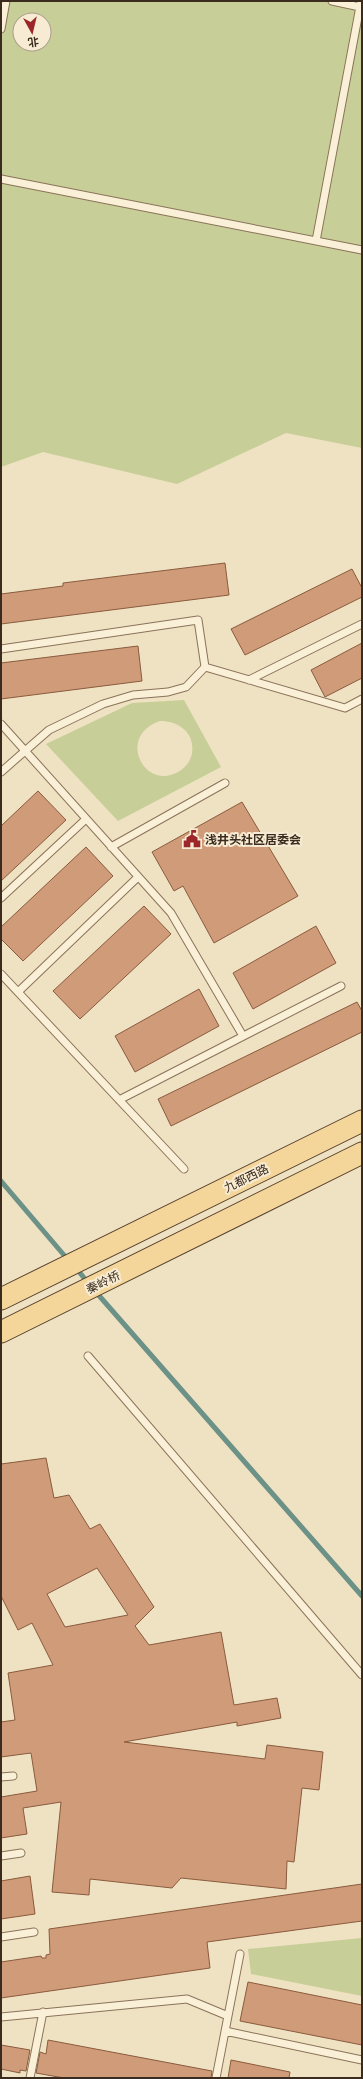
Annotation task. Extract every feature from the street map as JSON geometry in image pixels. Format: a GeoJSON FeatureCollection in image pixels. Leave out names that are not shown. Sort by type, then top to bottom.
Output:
{"type":"FeatureCollection","features":[{"type":"Feature","properties":{"kind":"main road","name":"九都西路"},"geometry":{"type":"LineString","coordinates":[[1,1299],[362,1121]]}},
{"type":"Feature","properties":{"kind":"main road","name":"秦岭桥"},"geometry":{"type":"LineString","coordinates":[[1,1332],[362,1153]]}},
{"type":"Feature","properties":{"kind":"lane"},"geometry":{"type":"LineString","coordinates":[[1,29],[6,1]]}},
{"type":"Feature","properties":{"kind":"lane"},"geometry":{"type":"LineString","coordinates":[[316,241],[361,4],[332,1]]}},
{"type":"Feature","properties":{"kind":"lane"},"geometry":{"type":"LineString","coordinates":[[1,179],[362,250]]}},
{"type":"Feature","properties":{"kind":"lane"},"geometry":{"type":"LineString","coordinates":[[1,649],[198,620],[205,667]]}},
{"type":"Feature","properties":{"kind":"lane"},"geometry":{"type":"LineString","coordinates":[[249,680],[362,624]]}},
{"type":"Feature","properties":{"kind":"lane"},"geometry":{"type":"LineString","coordinates":[[205,667],[345,708],[362,699]]}},
{"type":"Feature","properties":{"kind":"lane"},"geometry":{"type":"LineString","coordinates":[[1,772],[24,750],[49,730],[103,704],[133,695],[168,692],[186,687],[205,667]]}},
{"type":"Feature","properties":{"kind":"lane"},"geometry":{"type":"LineString","coordinates":[[1,724],[171,913],[243,1036]]}},
{"type":"Feature","properties":{"kind":"lane"},"geometry":{"type":"LineString","coordinates":[[111,846],[225,783]]}},
{"type":"Feature","properties":{"kind":"lane"},"geometry":{"type":"LineString","coordinates":[[1,898],[86,819]]}},
{"type":"Feature","properties":{"kind":"lane"},"geometry":{"type":"LineString","coordinates":[[18,992],[138,877]]}},
{"type":"Feature","properties":{"kind":"lane"},"geometry":{"type":"LineString","coordinates":[[1,974],[184,1169]]}},
{"type":"Feature","properties":{"kind":"lane"},"geometry":{"type":"LineString","coordinates":[[119,1100],[341,986]]}},
{"type":"Feature","properties":{"kind":"lane"},"geometry":{"type":"LineString","coordinates":[[88,1356],[362,1674]]}},
{"type":"Feature","properties":{"kind":"lane"},"geometry":{"type":"LineString","coordinates":[[1,1777],[13,1776]]}},
{"type":"Feature","properties":{"kind":"lane"},"geometry":{"type":"LineString","coordinates":[[1,1856],[21,1853]]}},
{"type":"Feature","properties":{"kind":"lane"},"geometry":{"type":"LineString","coordinates":[[1,1937],[34,1932]]}},
{"type":"Feature","properties":{"kind":"lane"},"geometry":{"type":"LineString","coordinates":[[216,2078],[240,1954]]}},
{"type":"Feature","properties":{"kind":"lane"},"geometry":{"type":"LineString","coordinates":[[1,2017],[187,1999],[228,2016]]}},
{"type":"Feature","properties":{"kind":"lane"},"geometry":{"type":"LineString","coordinates":[[30,2078],[43,2012]]}},
{"type":"Feature","properties":{"kind":"lane"},"geometry":{"type":"LineString","coordinates":[[225,2031],[362,2060]]}},
{"type":"Feature","properties":{"kind":"green space"},"geometry":{"type":"Polygon","coordinates":[[[1,1],[362,1],[362,448],[286,433],[177,484],[43,452],[1,467],[1,1]]]}},
{"type":"Feature","properties":{"kind":"green space"},"geometry":{"type":"Polygon","coordinates":[[[184,700],[221,767],[118,821],[46,744],[132,703],[184,700]],[[160,721],[147,728],[139,738],[137,749],[140,759],[146,768],[155,774],[166,776],[178,772],[185,766],[192,753],[191,740],[188,734],[179,726],[160,721]]]}},
{"type":"Feature","properties":{"kind":"green space"},"geometry":{"type":"Polygon","coordinates":[[[362,1938],[362,1996],[251,1974],[248,1949],[362,1938]]]}},
{"type":"Feature","properties":{"kind":"building"},"geometry":{"type":"Polygon","coordinates":[[[225,563],[229,595],[1,624],[1,594],[63,586],[63,583],[225,563]]]}},
{"type":"Feature","properties":{"kind":"building"},"geometry":{"type":"Polygon","coordinates":[[[352,569],[362,588],[362,597],[245,655],[231,629],[352,569]]]}},
{"type":"Feature","properties":{"kind":"building"},"geometry":{"type":"Polygon","coordinates":[[[362,643],[362,678],[325,697],[311,670],[362,643]]]}},
{"type":"Feature","properties":{"kind":"building"},"geometry":{"type":"Polygon","coordinates":[[[138,646],[142,681],[1,699],[1,663],[138,646]]]}},
{"type":"Feature","properties":{"kind":"building"},"geometry":{"type":"Polygon","coordinates":[[[38,791],[66,820],[1,881],[1,826],[38,791]]]}},
{"type":"Feature","properties":{"kind":"building"},"geometry":{"type":"Polygon","coordinates":[[[242,802],[298,896],[214,943],[183,886],[174,891],[152,852],[242,802]]]}},
{"type":"Feature","properties":{"kind":"building"},"geometry":{"type":"Polygon","coordinates":[[[86,847],[113,876],[23,961],[1,939],[1,927],[86,847]]]}},
{"type":"Feature","properties":{"kind":"building"},"geometry":{"type":"Polygon","coordinates":[[[144,906],[171,934],[80,1019],[53,991],[144,906]]]}},
{"type":"Feature","properties":{"kind":"building"},"geometry":{"type":"Polygon","coordinates":[[[316,926],[336,963],[253,1009],[233,973],[316,926]]]}},
{"type":"Feature","properties":{"kind":"building"},"geometry":{"type":"Polygon","coordinates":[[[199,989],[219,1026],[135,1072],[115,1036],[199,989]]]}},
{"type":"Feature","properties":{"kind":"building"},"geometry":{"type":"Polygon","coordinates":[[[357,1002],[362,1011],[362,1032],[171,1126],[158,1099],[357,1002]]]}},
{"type":"Feature","properties":{"kind":"building"},"geometry":{"type":"Polygon","coordinates":[[[46,1458],[54,1498],[69,1495],[90,1529],[100,1524],[154,1607],[135,1626],[149,1645],[221,1632],[234,1705],[277,1698],[281,1718],[237,1726],[237,1722],[124,1742],[265,1759],[267,1745],[323,1752],[319,1790],[302,1788],[294,1862],[287,1861],[286,1889],[181,1878],[172,1888],[90,1879],[89,1895],[52,1892],[61,1802],[23,1808],[27,1834],[1,1838],[1,1797],[37,1791],[31,1753],[1,1757],[1,1722],[15,1720],[8,1673],[53,1665],[32,1623],[18,1630],[1,1596],[1,1464],[46,1458]],[[97,1568],[47,1594],[65,1627],[128,1615],[97,1568]]]}},
{"type":"Feature","properties":{"kind":"building"},"geometry":{"type":"Polygon","coordinates":[[[30,1876],[35,1914],[1,1919],[1,1881],[30,1876]]]}},
{"type":"Feature","properties":{"kind":"building"},"geometry":{"type":"Polygon","coordinates":[[[362,1884],[362,1921],[207,1942],[210,1968],[1,1998],[1,1962],[41,1956],[42,1958],[46,1958],[46,1955],[50,1954],[49,1929],[362,1884]]]}},
{"type":"Feature","properties":{"kind":"building"},"geometry":{"type":"Polygon","coordinates":[[[248,1982],[362,2005],[362,2045],[240,2021],[248,1982]]]}},
{"type":"Feature","properties":{"kind":"building"},"geometry":{"type":"Polygon","coordinates":[[[48,2040],[212,2071],[211,2078],[64,2078],[36,2073],[40,2052],[46,2054],[48,2040]]]}},
{"type":"Feature","properties":{"kind":"building"},"geometry":{"type":"Polygon","coordinates":[[[1,2045],[30,2050],[26,2071],[20,2070],[20,2073],[1,2069],[1,2045]]]}},
{"type":"Feature","properties":{"kind":"building"},"geometry":{"type":"Polygon","coordinates":[[[231,2060],[290,2072],[289,2078],[228,2078],[231,2060]]]}},
{"type":"Feature","properties":{"kind":"waterway"},"geometry":{"type":"LineString","coordinates":[[1,1181],[69,1261]]}},
{"type":"Feature","properties":{"kind":"waterway"},"geometry":{"type":"LineString","coordinates":[[76,1268],[89,1284]]}},
{"type":"Feature","properties":{"kind":"waterway"},"geometry":{"type":"LineString","coordinates":[[95,1291],[362,1596]]}},
{"type":"Feature","properties":{"kind":"place","name":"浅井头社区居委会"},"geometry":{"type":"Point","coordinates":[192,839]}}]}
